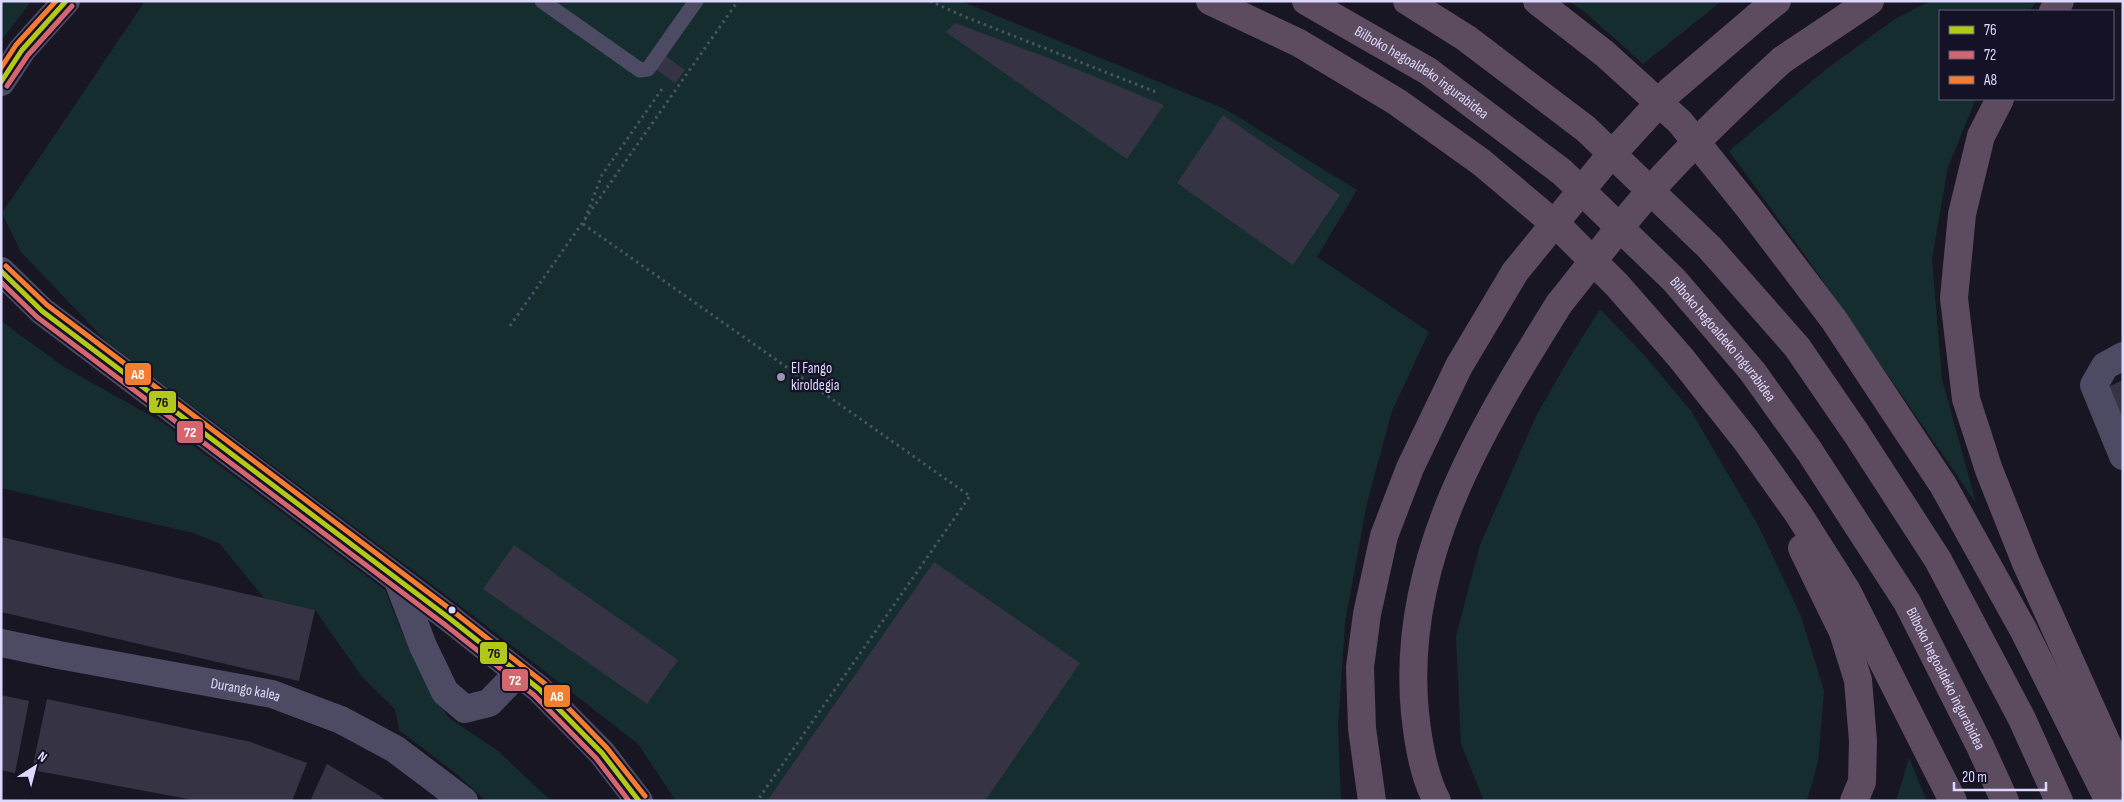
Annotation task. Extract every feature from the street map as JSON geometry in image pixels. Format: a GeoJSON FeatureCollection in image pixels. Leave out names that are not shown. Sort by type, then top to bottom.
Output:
{"type":"FeatureCollection","features":[{"type":"Feature","properties":{"kind":"highway"},"geometry":{"type":"LineString","coordinates":[[1210,1],[1299,43],[1397,102],[1481,162],[1563,231],[1617,286],[1681,358],[1745,438],[1799,515],[1847,591],[1953,801]]}},
{"type":"Feature","properties":{"kind":"highway","name":"Bilboko hegoaldeko ingurabidea"},"geometry":{"type":"LineString","coordinates":[[1306,1],[1428,71],[1562,172],[1680,287],[1752,371],[1810,452],[1907,602],[1980,746],[2005,801]]}},
{"type":"Feature","properties":{"kind":"highway"},"geometry":{"type":"LineString","coordinates":[[1407,1],[1466,38],[1586,129],[1709,247],[1797,347],[1856,433],[1938,560],[2022,719],[2059,801]]}},
{"type":"Feature","properties":{"kind":"highway"},"geometry":{"type":"LineString","coordinates":[[1537,1],[1605,54],[1680,122],[1749,208],[1834,320],[1943,485],[2024,631],[2109,801]]}},
{"type":"Feature","properties":{"kind":"highway"},"geometry":{"type":"LineString","coordinates":[[1437,801],[1432,792],[1418,734],[1413,690],[1419,605],[1434,548],[1451,496],[1505,391],[1559,304],[1612,237],[1672,167],[1722,115],[1782,60],[1870,1]]}},
{"type":"Feature","properties":{"kind":"highway"},"geometry":{"type":"LineString","coordinates":[[1372,801],[1367,776],[1362,728],[1360,667],[1367,614],[1384,536],[1410,468],[1459,366],[1515,272],[1603,164],[1670,90],[1768,8]]}},
{"type":"Feature","properties":{"kind":"highway"},"geometry":{"type":"LineString","coordinates":[[1999,100],[1981,136],[1962,214],[1954,298],[1966,399],[1988,470],[2026,563],[2123,779]]}},
{"type":"Feature","properties":{"kind":"highway"},"geometry":{"type":"LineString","coordinates":[[1745,438],[1808,559],[1839,624],[1858,680],[1863,741],[1862,782],[1854,801]]}},
{"type":"Feature","properties":{"kind":"street"},"geometry":{"type":"LineString","coordinates":[[1,82],[22,50],[66,1]]}},
{"type":"Feature","properties":{"kind":"street"},"geometry":{"type":"LineString","coordinates":[[1,271],[42,311],[539,689],[602,753],[639,801]]}},
{"type":"Feature","properties":{"kind":"street"},"geometry":{"type":"LineString","coordinates":[[2123,356],[2105,366],[2094,385],[2123,456]]}},
{"type":"Feature","properties":{"kind":"street"},"geometry":{"type":"LineString","coordinates":[[398,581],[423,646],[445,692],[465,709],[489,703],[518,673]]}},
{"type":"Feature","properties":{"kind":"street","name":"Durango kalea"},"geometry":{"type":"LineString","coordinates":[[1,643],[272,694],[341,720],[396,749],[464,801]]}},
{"type":"Feature","properties":{"kind":"lane"},"geometry":{"type":"LineString","coordinates":[[542,1],[640,70],[648,69],[696,1]]}},
{"type":"Feature","properties":{"kind":"path"},"geometry":{"type":"LineString","coordinates":[[510,326],[738,1]]}},
{"type":"Feature","properties":{"kind":"path"},"geometry":{"type":"LineString","coordinates":[[930,1],[963,16],[1156,92]]}},
{"type":"Feature","properties":{"kind":"path"},"geometry":{"type":"LineString","coordinates":[[583,224],[602,174],[663,87],[644,70]]}},
{"type":"Feature","properties":{"kind":"path"},"geometry":{"type":"LineString","coordinates":[[583,224],[970,496],[757,801]]}},
{"type":"Feature","properties":{"kind":"green space"},"geometry":{"type":"Polygon","coordinates":[[[1,1],[31,1],[1,41],[1,1]]]}},
{"type":"Feature","properties":{"kind":"green space","name":"El Fango kiroldegia"},"geometry":{"type":"Polygon","coordinates":[[[145,1],[961,1],[1225,109],[1357,190],[1317,257],[1429,332],[1392,411],[1367,503],[1345,623],[1338,727],[1341,801],[676,801],[638,744],[471,614],[107,342],[21,252],[2,213],[145,1]]]}},
{"type":"Feature","properties":{"kind":"green space"},"geometry":{"type":"Polygon","coordinates":[[[1569,1],[1722,1],[1643,64],[1586,13],[1569,1]]]}},
{"type":"Feature","properties":{"kind":"green space"},"geometry":{"type":"Polygon","coordinates":[[[1930,1],[2037,1],[2030,10],[1939,10],[1939,100],[1976,100],[1948,167],[1932,259],[1942,379],[1976,503],[1814,268],[1729,151],[1825,70],[1895,19],[1930,1]]]}},
{"type":"Feature","properties":{"kind":"green space"},"geometry":{"type":"Polygon","coordinates":[[[1600,309],[1645,356],[1691,411],[1758,525],[1801,616],[1824,691],[1818,762],[1807,801],[1484,801],[1461,744],[1456,636],[1480,545],[1536,416],[1600,309]]]}},
{"type":"Feature","properties":{"kind":"green space"},"geometry":{"type":"Polygon","coordinates":[[[1,321],[64,367],[162,422],[385,590],[403,635],[448,717],[498,751],[551,801],[486,801],[459,776],[399,730],[395,709],[363,678],[315,610],[264,598],[219,543],[193,533],[1,488],[1,321]]]}},
{"type":"Feature","properties":{"kind":"green space"},"geometry":{"type":"Polygon","coordinates":[[[1909,758],[1927,801],[1896,801],[1909,758]]]}},
{"type":"Feature","properties":{"kind":"building"},"geometry":{"type":"Polygon","coordinates":[[[955,23],[1051,59],[1164,105],[1127,159],[946,32],[955,23]]]}},
{"type":"Feature","properties":{"kind":"building"},"geometry":{"type":"Polygon","coordinates":[[[663,54],[685,70],[675,83],[654,68],[663,54]]]}},
{"type":"Feature","properties":{"kind":"building"},"geometry":{"type":"Polygon","coordinates":[[[1223,115],[1340,195],[1293,265],[1177,183],[1223,115]]]}},
{"type":"Feature","properties":{"kind":"building"},"geometry":{"type":"Polygon","coordinates":[[[2123,380],[2123,421],[2108,387],[2123,380]]]}},
{"type":"Feature","properties":{"kind":"building"},"geometry":{"type":"Polygon","coordinates":[[[1,537],[315,610],[299,681],[1,612],[1,537]]]}},
{"type":"Feature","properties":{"kind":"building"},"geometry":{"type":"Polygon","coordinates":[[[514,545],[678,660],[647,704],[483,589],[514,545]]]}},
{"type":"Feature","properties":{"kind":"building"},"geometry":{"type":"Polygon","coordinates":[[[934,562],[1080,663],[985,801],[767,801],[934,562]]]}},
{"type":"Feature","properties":{"kind":"building"},"geometry":{"type":"Polygon","coordinates":[[[1,695],[29,701],[15,773],[1,770],[1,695]]]}},
{"type":"Feature","properties":{"kind":"building"},"geometry":{"type":"Polygon","coordinates":[[[47,699],[251,742],[307,763],[292,801],[199,801],[32,770],[47,699]]]}},
{"type":"Feature","properties":{"kind":"building"},"geometry":{"type":"Polygon","coordinates":[[[327,764],[380,796],[386,801],[310,801],[327,764]]]}},
{"type":"Feature","properties":{"kind":"transit line","name":"A8"},"geometry":{"type":"LineString","coordinates":[[1,68],[16,45],[56,1]]}},
{"type":"Feature","properties":{"kind":"transit line","name":"76"},"geometry":{"type":"LineString","coordinates":[[1,82],[22,50],[66,1]]}},
{"type":"Feature","properties":{"kind":"transit line","name":"72"},"geometry":{"type":"LineString","coordinates":[[7,86],[28,55],[72,6]]}},
{"type":"Feature","properties":{"kind":"transit line","name":"A8"},"geometry":{"type":"LineString","coordinates":[[6,266],[47,305],[454,612],[544,683],[607,748],[645,796]]}},
{"type":"Feature","properties":{"kind":"transit line","name":"76"},"geometry":{"type":"LineString","coordinates":[[1,271],[42,311],[449,618],[539,689],[602,753],[639,801]]}},
{"type":"Feature","properties":{"kind":"transit line","name":"72"},"geometry":{"type":"LineString","coordinates":[[1,282],[37,317],[444,624],[534,695],[596,758],[629,801]]}},
{"type":"Feature","properties":{"kind":"place","name":"El Fango kiroldegia"},"geometry":{"type":"Point","coordinates":[781,377]}}]}
